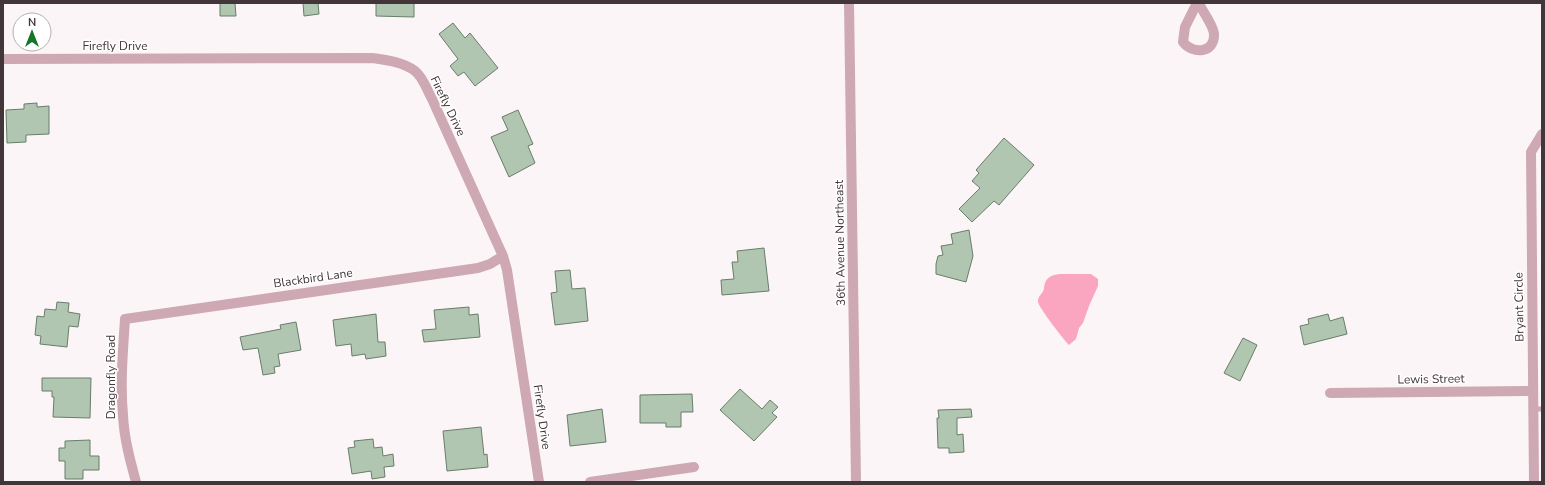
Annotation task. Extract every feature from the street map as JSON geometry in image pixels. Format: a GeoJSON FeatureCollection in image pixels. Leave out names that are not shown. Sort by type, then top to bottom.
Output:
{"type":"FeatureCollection","features":[{"type":"Feature","properties":{"kind":"street","name":"36th Avenue Northeast"},"geometry":{"type":"LineString","coordinates":[[849,3],[856,482]]}},
{"type":"Feature","properties":{"kind":"street","name":"Firefly Drive"},"geometry":{"type":"LineString","coordinates":[[3,59],[372,58],[388,60],[416,71],[424,82],[503,256],[511,290],[539,482]]}},
{"type":"Feature","properties":{"kind":"street","name":"Bryant Circle"},"geometry":{"type":"LineString","coordinates":[[1534,482],[1538,409],[1533,391],[1531,152],[1542,134]]}},
{"type":"Feature","properties":{"kind":"street","name":"Blackbird Lane"},"geometry":{"type":"LineString","coordinates":[[125,319],[478,268],[490,264],[503,256]]}},
{"type":"Feature","properties":{"kind":"street","name":"Dragonfly Road"},"geometry":{"type":"LineString","coordinates":[[125,319],[122,368],[122,416],[127,446],[136,482]]}},
{"type":"Feature","properties":{"kind":"street","name":"Lewis Street"},"geometry":{"type":"LineString","coordinates":[[1330,393],[1533,391]]}},
{"type":"Feature","properties":{"kind":"street"},"geometry":{"type":"LineString","coordinates":[[590,482],[694,467]]}},
{"type":"Feature","properties":{"kind":"shaded area"},"geometry":{"type":"Polygon","coordinates":[[[1091,274],[1098,279],[1098,286],[1083,323],[1079,328],[1076,339],[1069,345],[1057,331],[1038,302],[1044,290],[1047,279],[1053,275],[1091,274]]]}},
{"type":"Feature","properties":{"kind":"building"},"geometry":{"type":"Polygon","coordinates":[[[220,3],[235,3],[236,16],[220,16],[220,3]]]}},
{"type":"Feature","properties":{"kind":"building"},"geometry":{"type":"Polygon","coordinates":[[[303,3],[318,3],[319,14],[304,16],[303,3]]]}},
{"type":"Feature","properties":{"kind":"building"},"geometry":{"type":"Polygon","coordinates":[[[376,3],[414,3],[414,17],[376,16],[376,3]]]}},
{"type":"Feature","properties":{"kind":"building"},"geometry":{"type":"Polygon","coordinates":[[[453,23],[465,38],[470,33],[498,68],[475,86],[464,72],[458,76],[450,66],[458,59],[439,34],[453,23]]]}},
{"type":"Feature","properties":{"kind":"building"},"geometry":{"type":"Polygon","coordinates":[[[37,103],[37,107],[49,106],[49,134],[26,135],[26,142],[7,143],[6,110],[24,109],[24,104],[37,103]]]}},
{"type":"Feature","properties":{"kind":"building"},"geometry":{"type":"Polygon","coordinates":[[[518,110],[533,144],[528,146],[535,163],[509,177],[491,137],[508,130],[502,117],[518,110]]]}},
{"type":"Feature","properties":{"kind":"building"},"geometry":{"type":"Polygon","coordinates":[[[1004,138],[1034,165],[999,205],[994,201],[972,222],[959,209],[980,188],[972,181],[979,173],[976,170],[1004,138]]]}},
{"type":"Feature","properties":{"kind":"building"},"geometry":{"type":"Polygon","coordinates":[[[969,230],[973,256],[966,282],[936,274],[938,256],[943,255],[941,246],[953,244],[951,234],[969,230]]]}},
{"type":"Feature","properties":{"kind":"building"},"geometry":{"type":"Polygon","coordinates":[[[764,248],[769,291],[722,295],[721,280],[734,279],[732,262],[738,262],[737,251],[764,248]]]}},
{"type":"Feature","properties":{"kind":"building"},"geometry":{"type":"Polygon","coordinates":[[[570,270],[572,289],[585,288],[588,321],[555,325],[551,293],[557,292],[555,271],[570,270]]]}},
{"type":"Feature","properties":{"kind":"building"},"geometry":{"type":"Polygon","coordinates":[[[57,302],[69,303],[68,312],[80,314],[78,327],[69,326],[67,347],[40,344],[41,336],[35,335],[37,316],[44,317],[45,309],[56,310],[57,302]]]}},
{"type":"Feature","properties":{"kind":"building"},"geometry":{"type":"Polygon","coordinates":[[[469,307],[469,315],[478,314],[480,337],[424,342],[422,330],[436,329],[434,310],[469,307]]]}},
{"type":"Feature","properties":{"kind":"building"},"geometry":{"type":"Polygon","coordinates":[[[376,314],[378,342],[385,342],[386,356],[366,359],[365,354],[352,356],[351,344],[336,346],[333,320],[376,314]]]}},
{"type":"Feature","properties":{"kind":"building"},"geometry":{"type":"Polygon","coordinates":[[[1328,314],[1330,321],[1343,317],[1347,334],[1304,345],[1300,326],[1309,324],[1308,319],[1328,314]]]}},
{"type":"Feature","properties":{"kind":"building"},"geometry":{"type":"Polygon","coordinates":[[[296,322],[301,350],[278,354],[280,366],[274,367],[275,373],[263,375],[258,348],[243,350],[240,337],[281,329],[280,325],[296,322]]]}},
{"type":"Feature","properties":{"kind":"building"},"geometry":{"type":"Polygon","coordinates":[[[1243,338],[1257,345],[1240,381],[1224,373],[1243,338]]]}},
{"type":"Feature","properties":{"kind":"building"},"geometry":{"type":"Polygon","coordinates":[[[42,378],[91,378],[90,418],[53,417],[54,397],[52,397],[52,391],[42,391],[42,378]]]}},
{"type":"Feature","properties":{"kind":"building"},"geometry":{"type":"Polygon","coordinates":[[[740,389],[762,409],[770,400],[778,407],[772,413],[777,417],[754,441],[720,410],[740,389]]]}},
{"type":"Feature","properties":{"kind":"building"},"geometry":{"type":"Polygon","coordinates":[[[692,394],[693,412],[681,412],[681,427],[666,427],[666,423],[640,423],[640,395],[692,394]]]}},
{"type":"Feature","properties":{"kind":"building"},"geometry":{"type":"Polygon","coordinates":[[[602,409],[606,442],[570,446],[567,415],[602,409]]]}},
{"type":"Feature","properties":{"kind":"building"},"geometry":{"type":"Polygon","coordinates":[[[971,409],[972,417],[957,418],[957,435],[963,434],[964,452],[949,453],[949,448],[938,448],[938,410],[971,409]]]}},
{"type":"Feature","properties":{"kind":"building"},"geometry":{"type":"Polygon","coordinates":[[[481,427],[484,455],[487,454],[488,467],[447,471],[443,431],[481,427]]]}},
{"type":"Feature","properties":{"kind":"building"},"geometry":{"type":"Polygon","coordinates":[[[373,439],[374,448],[382,447],[383,456],[393,454],[394,466],[384,467],[385,477],[372,479],[371,471],[352,474],[348,448],[355,447],[354,441],[373,439]]]}},
{"type":"Feature","properties":{"kind":"building"},"geometry":{"type":"Polygon","coordinates":[[[90,440],[90,456],[99,456],[99,470],[83,470],[83,479],[65,479],[65,461],[59,461],[59,448],[65,448],[65,441],[90,440]]]}}]}
